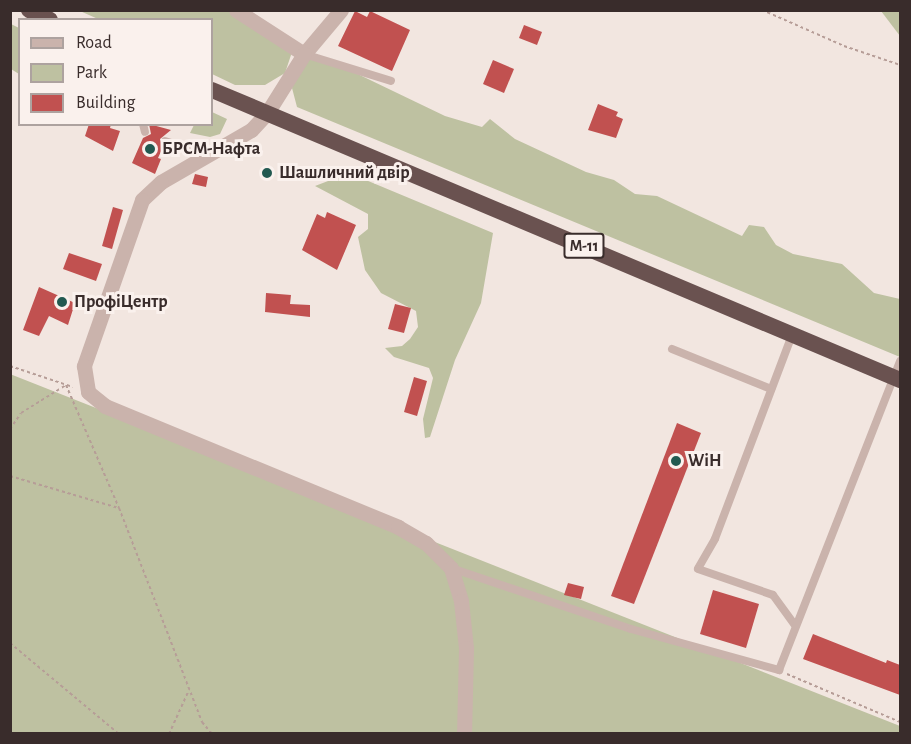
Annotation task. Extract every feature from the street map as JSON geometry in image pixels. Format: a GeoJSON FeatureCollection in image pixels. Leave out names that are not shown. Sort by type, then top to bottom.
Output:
{"type":"FeatureCollection","features":[{"type":"Feature","properties":{"kind":"highway"},"geometry":{"type":"LineString","coordinates":[[29,10],[46,18]]}},
{"type":"Feature","properties":{"kind":"highway","name":"М-11"},"geometry":{"type":"LineString","coordinates":[[213,90],[793,333],[897,379]]}},
{"type":"Feature","properties":{"kind":"street"},"geometry":{"type":"LineString","coordinates":[[236,10],[304,54]]}},
{"type":"Feature","properties":{"kind":"street"},"geometry":{"type":"LineString","coordinates":[[341,10],[304,54],[267,113],[251,130],[161,182],[142,200],[84,366],[88,392],[105,406],[398,527],[426,543],[451,568],[461,601],[466,648],[464,734]]}},
{"type":"Feature","properties":{"kind":"lane"},"geometry":{"type":"LineString","coordinates":[[304,54],[391,81]]}},
{"type":"Feature","properties":{"kind":"lane"},"geometry":{"type":"LineString","coordinates":[[165,141],[209,155]]}},
{"type":"Feature","properties":{"kind":"lane"},"geometry":{"type":"LineString","coordinates":[[793,333],[715,539],[698,569],[773,595],[794,624]]}},
{"type":"Feature","properties":{"kind":"lane"},"geometry":{"type":"LineString","coordinates":[[672,349],[771,390]]}},
{"type":"Feature","properties":{"kind":"lane"},"geometry":{"type":"LineString","coordinates":[[451,568],[632,630],[779,670],[794,624],[897,379],[900,361]]}},
{"type":"Feature","properties":{"kind":"path"},"geometry":{"type":"LineString","coordinates":[[762,10],[844,46],[900,65]]}},
{"type":"Feature","properties":{"kind":"path"},"geometry":{"type":"LineString","coordinates":[[10,366],[88,392]]}},
{"type":"Feature","properties":{"kind":"path"},"geometry":{"type":"LineString","coordinates":[[10,429],[21,412],[66,385]]}},
{"type":"Feature","properties":{"kind":"path"},"geometry":{"type":"LineString","coordinates":[[66,385],[119,508],[202,722],[212,734]]}},
{"type":"Feature","properties":{"kind":"path"},"geometry":{"type":"LineString","coordinates":[[10,476],[119,508]]}},
{"type":"Feature","properties":{"kind":"path"},"geometry":{"type":"LineString","coordinates":[[10,643],[119,734]]}},
{"type":"Feature","properties":{"kind":"path"},"geometry":{"type":"LineString","coordinates":[[779,670],[900,722]]}},
{"type":"Feature","properties":{"kind":"path"},"geometry":{"type":"LineString","coordinates":[[169,734],[189,689]]}},
{"type":"Feature","properties":{"kind":"green space"},"geometry":{"type":"Polygon","coordinates":[[[80,11],[241,11],[289,40],[291,55],[285,73],[265,85],[235,85],[213,74],[213,18],[96,18],[80,11]]]}},
{"type":"Feature","properties":{"kind":"green space"},"geometry":{"type":"Polygon","coordinates":[[[881,11],[900,11],[900,36],[881,11]]]}},
{"type":"Feature","properties":{"kind":"green space"},"geometry":{"type":"Polygon","coordinates":[[[11,24],[18,28],[18,73],[11,69],[11,24]]]}},
{"type":"Feature","properties":{"kind":"green space"},"geometry":{"type":"Polygon","coordinates":[[[316,54],[445,116],[482,127],[490,119],[515,139],[586,172],[614,180],[635,194],[657,196],[742,236],[749,225],[764,227],[776,245],[793,254],[842,264],[874,293],[900,299],[900,357],[297,107],[292,88],[294,76],[303,60],[316,54]]]}},
{"type":"Feature","properties":{"kind":"green space"},"geometry":{"type":"Polygon","coordinates":[[[213,112],[227,119],[220,134],[210,137],[190,133],[194,126],[213,126],[213,112]]]}},
{"type":"Feature","properties":{"kind":"green space"},"geometry":{"type":"Polygon","coordinates":[[[349,173],[493,233],[481,303],[455,360],[430,437],[425,438],[423,419],[433,378],[429,368],[394,357],[385,348],[402,346],[410,339],[418,327],[416,311],[381,293],[365,270],[358,237],[368,229],[368,214],[315,186],[349,173]]]}},
{"type":"Feature","properties":{"kind":"green space"},"geometry":{"type":"Polygon","coordinates":[[[10,374],[900,726],[900,733],[11,733],[10,374]]]}},
{"type":"Feature","properties":{"kind":"building"},"geometry":{"type":"Polygon","coordinates":[[[355,11],[367,17],[370,11],[410,30],[392,71],[338,46],[355,11]]]}},
{"type":"Feature","properties":{"kind":"building"},"geometry":{"type":"Polygon","coordinates":[[[524,25],[542,32],[537,45],[519,38],[524,25]]]}},
{"type":"Feature","properties":{"kind":"building"},"geometry":{"type":"Polygon","coordinates":[[[493,60],[514,69],[504,93],[483,84],[493,60]]]}},
{"type":"Feature","properties":{"kind":"building"},"geometry":{"type":"Polygon","coordinates":[[[598,104],[618,112],[616,116],[623,119],[616,138],[588,130],[598,104]]]}},
{"type":"Feature","properties":{"kind":"building"},"geometry":{"type":"Polygon","coordinates":[[[88,126],[110,126],[110,128],[120,131],[113,151],[85,136],[88,126]]]}},
{"type":"Feature","properties":{"kind":"building","name":"БРСМ-Нафта"},"geometry":{"type":"Polygon","coordinates":[[[149,126],[171,130],[160,139],[163,147],[155,174],[132,163],[143,138],[151,134],[149,126]]]}},
{"type":"Feature","properties":{"kind":"building"},"geometry":{"type":"Polygon","coordinates":[[[195,174],[208,177],[206,187],[192,184],[195,174]]]}},
{"type":"Feature","properties":{"kind":"building"},"geometry":{"type":"Polygon","coordinates":[[[113,207],[123,210],[112,249],[102,246],[113,207]]]}},
{"type":"Feature","properties":{"kind":"building"},"geometry":{"type":"Polygon","coordinates":[[[327,212],[356,225],[337,270],[302,250],[317,214],[325,218],[327,212]]]}},
{"type":"Feature","properties":{"kind":"building"},"geometry":{"type":"Polygon","coordinates":[[[69,253],[102,264],[96,281],[63,269],[69,253]]]}},
{"type":"Feature","properties":{"kind":"building"},"geometry":{"type":"Polygon","coordinates":[[[39,287],[75,303],[68,325],[49,316],[39,336],[23,330],[39,287]]]}},
{"type":"Feature","properties":{"kind":"building"},"geometry":{"type":"Polygon","coordinates":[[[266,293],[291,295],[290,304],[310,305],[310,317],[265,312],[266,293]]]}},
{"type":"Feature","properties":{"kind":"building"},"geometry":{"type":"Polygon","coordinates":[[[395,304],[411,308],[404,333],[388,329],[395,304]]]}},
{"type":"Feature","properties":{"kind":"building"},"geometry":{"type":"Polygon","coordinates":[[[414,377],[427,381],[417,416],[404,412],[414,377]]]}},
{"type":"Feature","properties":{"kind":"building"},"geometry":{"type":"Polygon","coordinates":[[[677,423],[701,433],[634,604],[611,596],[677,423]]]}},
{"type":"Feature","properties":{"kind":"building"},"geometry":{"type":"Polygon","coordinates":[[[568,583],[584,587],[581,599],[564,595],[568,583]]]}},
{"type":"Feature","properties":{"kind":"building"},"geometry":{"type":"Polygon","coordinates":[[[713,590],[759,604],[746,648],[700,634],[713,590]]]}},
{"type":"Feature","properties":{"kind":"building"},"geometry":{"type":"Polygon","coordinates":[[[813,634],[886,663],[887,660],[900,665],[900,695],[803,659],[813,634]]]}},
{"type":"Feature","properties":{"kind":"place","name":"БРСМ-Нафта"},"geometry":{"type":"Point","coordinates":[150,149]}},
{"type":"Feature","properties":{"kind":"place","name":"Шашличний двір"},"geometry":{"type":"Point","coordinates":[267,173]}},
{"type":"Feature","properties":{"kind":"place","name":"ПрофіЦентр"},"geometry":{"type":"Point","coordinates":[62,302]}},
{"type":"Feature","properties":{"kind":"place","name":"WiH"},"geometry":{"type":"Point","coordinates":[676,461]}}]}
